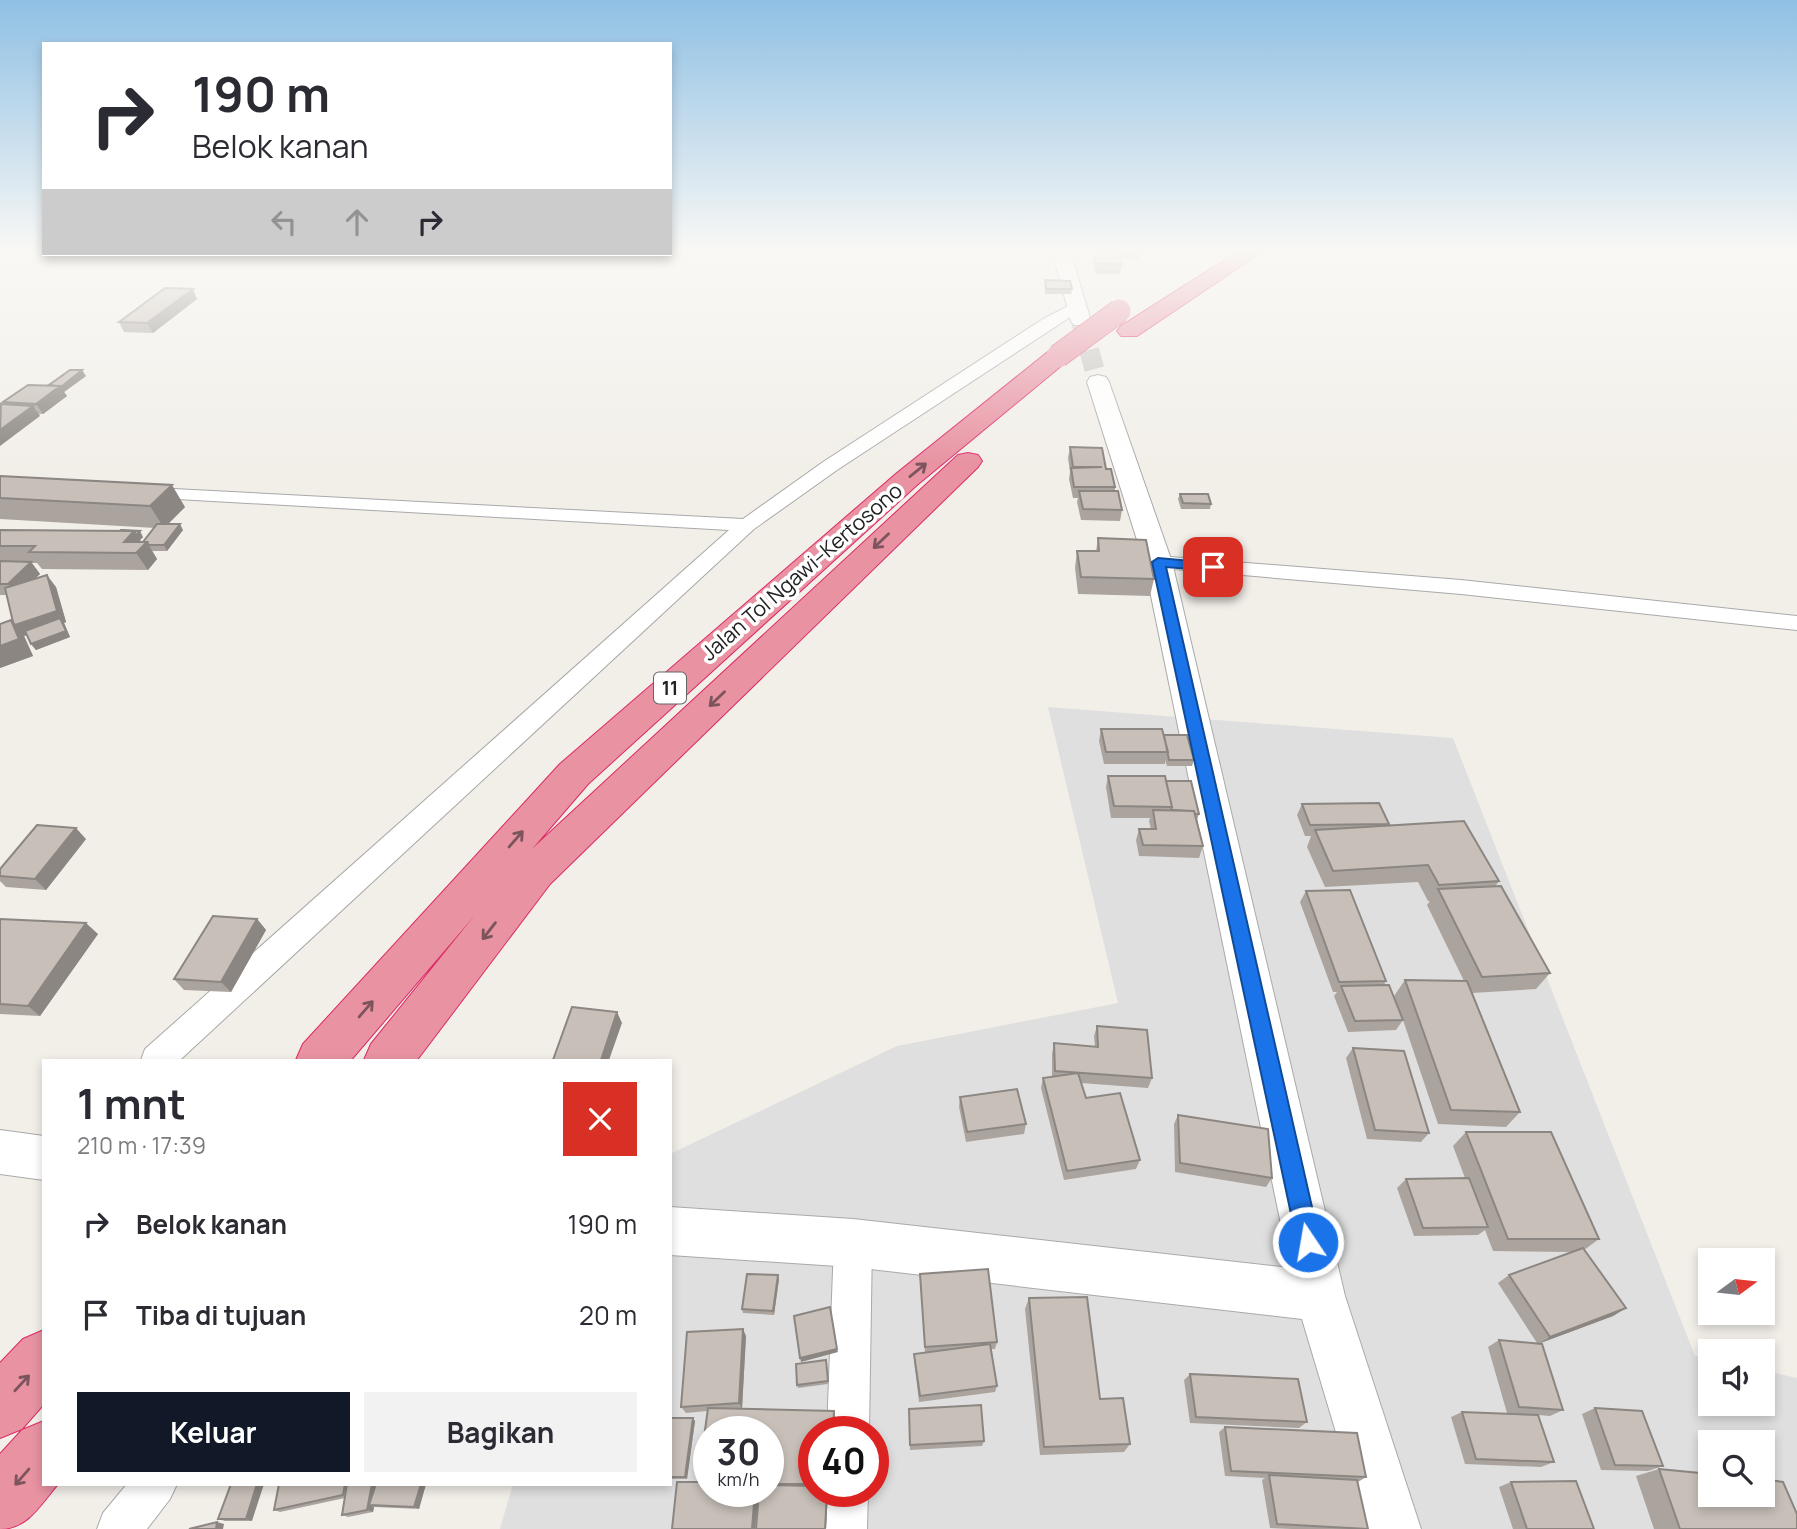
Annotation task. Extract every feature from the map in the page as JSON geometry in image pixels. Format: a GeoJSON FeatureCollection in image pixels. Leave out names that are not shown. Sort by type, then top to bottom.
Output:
{"type":"FeatureCollection","features":[{"type":"Feature","properties":{"kind":"highway","name":"Jalan Tol Ngawi–Kertosono"},"geometry":{"type":"LineString","coordinates":[[1110,347],[1123,322]]}},
{"type":"Feature","properties":{"kind":"highway","name":"Jalan Tol Ngawi–Kertosono"},"geometry":{"type":"LineString","coordinates":[[389,1059],[535,872],[949,477],[1082,367],[1123,322]]}},
{"type":"Feature","properties":{"kind":"highway","name":"Jalan Tol Ngawi–Kertosono"},"geometry":{"type":"LineString","coordinates":[[321,1059],[574,774],[907,479],[1082,367]]}},
{"type":"Feature","properties":{"kind":"highway"},"geometry":{"type":"LineString","coordinates":[[0,1407],[42,1362]]}},
{"type":"Feature","properties":{"kind":"highway"},"geometry":{"type":"LineString","coordinates":[[0,1502],[42,1454]]}},
{"type":"Feature","properties":{"kind":"street"},"geometry":{"type":"LineString","coordinates":[[158,1059],[747,525],[853,450],[1048,322]]}},
{"type":"Feature","properties":{"kind":"street"},"geometry":{"type":"LineString","coordinates":[[1082,367],[1158,562],[1320,1296],[1393,1529]]}},
{"type":"Feature","properties":{"kind":"street"},"geometry":{"type":"LineString","coordinates":[[124,491],[747,525]]}},
{"type":"Feature","properties":{"kind":"street"},"geometry":{"type":"LineString","coordinates":[[1158,562],[1461,587],[1797,623]]}},
{"type":"Feature","properties":{"kind":"street"},"geometry":{"type":"LineString","coordinates":[[0,1152],[42,1158]]}},
{"type":"Feature","properties":{"kind":"street"},"geometry":{"type":"LineString","coordinates":[[672,1231],[853,1243],[1320,1296]]}},
{"type":"Feature","properties":{"kind":"street"},"geometry":{"type":"LineString","coordinates":[[848,1416],[853,1243]]}},
{"type":"Feature","properties":{"kind":"street"},"geometry":{"type":"LineString","coordinates":[[119,1529],[153,1486]]}},
{"type":"Feature","properties":{"kind":"street"},"geometry":{"type":"LineString","coordinates":[[845,1529],[846,1507]]}},
{"type":"Feature","properties":{"kind":"shaded area"},"geometry":{"type":"Polygon","coordinates":[[[1048,707],[1453,738],[1695,1356],[1698,1357],[1698,1416],[1775,1416],[1775,1373],[1797,1378],[1797,1529],[500,1529],[512,1486],[672,1486],[672,1153],[897,1046],[1118,1003],[1048,707]]]}},
{"type":"Feature","properties":{"kind":"building"},"geometry":{"type":"Polygon","coordinates":[[[70,370],[82,370],[61,387],[49,385],[70,370]]]}},
{"type":"Feature","properties":{"kind":"building"},"geometry":{"type":"Polygon","coordinates":[[[28,385],[60,386],[36,404],[3,402],[28,385]]]}},
{"type":"Feature","properties":{"kind":"building"},"geometry":{"type":"Polygon","coordinates":[[[1,404],[33,406],[0,430],[1,404]]]}},
{"type":"Feature","properties":{"kind":"building"},"geometry":{"type":"Polygon","coordinates":[[[1070,447],[1102,448],[1106,469],[1111,469],[1115,487],[1074,487],[1071,468],[1102,467],[1073,467],[1070,447]]]}},
{"type":"Feature","properties":{"kind":"building"},"geometry":{"type":"Polygon","coordinates":[[[0,476],[172,485],[150,506],[0,498],[0,476]]]}},
{"type":"Feature","properties":{"kind":"building"},"geometry":{"type":"Polygon","coordinates":[[[1079,491],[1118,491],[1122,510],[1083,509],[1079,491]]]}},
{"type":"Feature","properties":{"kind":"building"},"geometry":{"type":"Polygon","coordinates":[[[1180,494],[1208,494],[1211,504],[1183,503],[1180,494]]]}},
{"type":"Feature","properties":{"kind":"building"},"geometry":{"type":"Polygon","coordinates":[[[157,524],[180,524],[164,545],[149,545],[143,542],[157,524]]]}},
{"type":"Feature","properties":{"kind":"building"},"geometry":{"type":"Polygon","coordinates":[[[0,530],[134,531],[124,542],[147,542],[136,553],[29,552],[35,546],[0,546],[0,530]]]}},
{"type":"Feature","properties":{"kind":"building"},"geometry":{"type":"Polygon","coordinates":[[[1098,538],[1146,540],[1154,579],[1081,577],[1077,551],[1099,551],[1098,538]]]}},
{"type":"Feature","properties":{"kind":"building"},"geometry":{"type":"Polygon","coordinates":[[[0,561],[31,562],[8,584],[0,584],[0,561]]]}},
{"type":"Feature","properties":{"kind":"building"},"geometry":{"type":"Polygon","coordinates":[[[47,575],[57,611],[15,625],[5,588],[47,575]]]}},
{"type":"Feature","properties":{"kind":"building"},"geometry":{"type":"Polygon","coordinates":[[[60,618],[66,631],[31,644],[25,631],[60,618]]]}},
{"type":"Feature","properties":{"kind":"building"},"geometry":{"type":"Polygon","coordinates":[[[11,620],[19,639],[0,646],[0,624],[11,620]]]}},
{"type":"Feature","properties":{"kind":"building"},"geometry":{"type":"Polygon","coordinates":[[[1101,729],[1162,729],[1168,752],[1106,752],[1101,729]]]}},
{"type":"Feature","properties":{"kind":"building"},"geometry":{"type":"Polygon","coordinates":[[[1164,735],[1187,735],[1194,760],[1169,760],[1164,735]]]}},
{"type":"Feature","properties":{"kind":"building"},"geometry":{"type":"Polygon","coordinates":[[[1108,776],[1165,776],[1172,807],[1114,806],[1108,776]]]}},
{"type":"Feature","properties":{"kind":"building"},"geometry":{"type":"Polygon","coordinates":[[[1166,781],[1191,781],[1199,814],[1194,811],[1171,810],[1166,781]]]}},
{"type":"Feature","properties":{"kind":"building"},"geometry":{"type":"Polygon","coordinates":[[[1379,803],[1389,824],[1310,825],[1302,804],[1379,803]]]}},
{"type":"Feature","properties":{"kind":"building"},"geometry":{"type":"Polygon","coordinates":[[[1153,810],[1194,811],[1203,846],[1143,845],[1139,829],[1156,829],[1153,810]]]}},
{"type":"Feature","properties":{"kind":"building"},"geometry":{"type":"Polygon","coordinates":[[[1464,821],[1499,881],[1439,885],[1428,865],[1333,871],[1315,830],[1464,821]]]}},
{"type":"Feature","properties":{"kind":"building"},"geometry":{"type":"Polygon","coordinates":[[[37,825],[76,828],[35,879],[0,876],[0,869],[37,825]]]}},
{"type":"Feature","properties":{"kind":"building"},"geometry":{"type":"Polygon","coordinates":[[[1501,886],[1550,973],[1482,977],[1438,889],[1501,886]]]}},
{"type":"Feature","properties":{"kind":"building"},"geometry":{"type":"Polygon","coordinates":[[[1350,890],[1386,981],[1339,982],[1306,891],[1350,890]]]}},
{"type":"Feature","properties":{"kind":"building"},"geometry":{"type":"Polygon","coordinates":[[[213,916],[257,919],[221,982],[174,979],[213,916]]]}},
{"type":"Feature","properties":{"kind":"building"},"geometry":{"type":"Polygon","coordinates":[[[0,919],[86,923],[28,1006],[0,1004],[0,919]]]}},
{"type":"Feature","properties":{"kind":"building"},"geometry":{"type":"Polygon","coordinates":[[[1405,980],[1467,981],[1520,1112],[1451,1110],[1405,980]]]}},
{"type":"Feature","properties":{"kind":"building"},"geometry":{"type":"Polygon","coordinates":[[[1389,985],[1403,1020],[1355,1021],[1341,986],[1389,985]]]}},
{"type":"Feature","properties":{"kind":"building"},"geometry":{"type":"Polygon","coordinates":[[[572,1007],[617,1012],[601,1059],[553,1059],[572,1007]]]}},
{"type":"Feature","properties":{"kind":"building"},"geometry":{"type":"Polygon","coordinates":[[[1097,1026],[1147,1030],[1152,1078],[1055,1071],[1054,1043],[1098,1047],[1097,1026]]]}},
{"type":"Feature","properties":{"kind":"building"},"geometry":{"type":"Polygon","coordinates":[[[1353,1048],[1404,1051],[1429,1133],[1375,1130],[1353,1048]]]}},
{"type":"Feature","properties":{"kind":"building"},"geometry":{"type":"Polygon","coordinates":[[[1078,1073],[1086,1098],[1120,1093],[1140,1160],[1067,1171],[1043,1078],[1078,1073]]]}},
{"type":"Feature","properties":{"kind":"building"},"geometry":{"type":"Polygon","coordinates":[[[1017,1089],[1026,1124],[967,1132],[960,1097],[1017,1089]]]}},
{"type":"Feature","properties":{"kind":"building"},"geometry":{"type":"Polygon","coordinates":[[[1178,1115],[1268,1129],[1272,1178],[1180,1163],[1178,1115]]]}},
{"type":"Feature","properties":{"kind":"building"},"geometry":{"type":"Polygon","coordinates":[[[1466,1132],[1551,1132],[1599,1239],[1508,1239],[1466,1132]]]}},
{"type":"Feature","properties":{"kind":"building"},"geometry":{"type":"Polygon","coordinates":[[[1469,1178],[1488,1227],[1423,1228],[1406,1179],[1469,1178]]]}},
{"type":"Feature","properties":{"kind":"building"},"geometry":{"type":"Polygon","coordinates":[[[1583,1248],[1626,1308],[1550,1337],[1509,1275],[1583,1248]]]}},
{"type":"Feature","properties":{"kind":"building"},"geometry":{"type":"Polygon","coordinates":[[[988,1269],[997,1342],[925,1347],[920,1274],[988,1269]]]}},
{"type":"Feature","properties":{"kind":"building"},"geometry":{"type":"Polygon","coordinates":[[[747,1274],[778,1275],[773,1311],[742,1309],[747,1274]]]}},
{"type":"Feature","properties":{"kind":"building"},"geometry":{"type":"Polygon","coordinates":[[[1087,1297],[1100,1399],[1123,1398],[1130,1444],[1044,1447],[1029,1298],[1087,1297]]]}},
{"type":"Feature","properties":{"kind":"building"},"geometry":{"type":"Polygon","coordinates":[[[830,1307],[837,1349],[800,1358],[794,1316],[830,1307]]]}},
{"type":"Feature","properties":{"kind":"building"},"geometry":{"type":"Polygon","coordinates":[[[743,1329],[739,1403],[681,1407],[687,1332],[743,1329]]]}},
{"type":"Feature","properties":{"kind":"building"},"geometry":{"type":"Polygon","coordinates":[[[1499,1340],[1542,1344],[1563,1410],[1519,1407],[1499,1340]]]}},
{"type":"Feature","properties":{"kind":"building"},"geometry":{"type":"Polygon","coordinates":[[[990,1344],[997,1386],[920,1396],[914,1354],[990,1344]]]}},
{"type":"Feature","properties":{"kind":"building"},"geometry":{"type":"Polygon","coordinates":[[[826,1360],[828,1381],[797,1385],[796,1364],[826,1360]]]}},
{"type":"Feature","properties":{"kind":"building"},"geometry":{"type":"Polygon","coordinates":[[[1190,1374],[1298,1379],[1307,1422],[1196,1417],[1190,1374]]]}},
{"type":"Feature","properties":{"kind":"building"},"geometry":{"type":"Polygon","coordinates":[[[981,1405],[984,1441],[910,1445],[909,1409],[981,1405]]]}},
{"type":"Feature","properties":{"kind":"building"},"geometry":{"type":"Polygon","coordinates":[[[708,1408],[834,1411],[834,1416],[798,1416],[798,1484],[784,1484],[784,1416],[707,1416],[708,1408]]]}},
{"type":"Feature","properties":{"kind":"building"},"geometry":{"type":"Polygon","coordinates":[[[1595,1408],[1642,1411],[1663,1466],[1615,1465],[1595,1408]]]}},
{"type":"Feature","properties":{"kind":"building"},"geometry":{"type":"Polygon","coordinates":[[[1462,1412],[1538,1415],[1554,1462],[1476,1459],[1462,1412]]]}},
{"type":"Feature","properties":{"kind":"building"},"geometry":{"type":"Polygon","coordinates":[[[672,1418],[693,1418],[685,1477],[672,1477],[672,1418]]]}},
{"type":"Feature","properties":{"kind":"building"},"geometry":{"type":"Polygon","coordinates":[[[1225,1427],[1357,1433],[1366,1477],[1231,1471],[1225,1427]]]}},
{"type":"Feature","properties":{"kind":"building"},"geometry":{"type":"Polygon","coordinates":[[[1659,1469],[1698,1473],[1698,1507],[1775,1507],[1775,1481],[1783,1482],[1797,1514],[1797,1529],[1680,1529],[1659,1469]]]}},
{"type":"Feature","properties":{"kind":"building"},"geometry":{"type":"Polygon","coordinates":[[[1269,1475],[1357,1480],[1368,1529],[1277,1524],[1269,1475]]]}},
{"type":"Feature","properties":{"kind":"building"},"geometry":{"type":"Polygon","coordinates":[[[1576,1481],[1594,1529],[1527,1529],[1511,1482],[1576,1481]]]}},
{"type":"Feature","properties":{"kind":"building"},"geometry":{"type":"Polygon","coordinates":[[[677,1482],[693,1482],[693,1507],[754,1507],[752,1529],[672,1529],[677,1482]]]}},
{"type":"Feature","properties":{"kind":"building"},"geometry":{"type":"Polygon","coordinates":[[[784,1485],[798,1486],[798,1507],[826,1507],[825,1529],[756,1529],[758,1507],[784,1507],[784,1485]]]}},
{"type":"Feature","properties":{"kind":"building"},"geometry":{"type":"Polygon","coordinates":[[[230,1486],[256,1486],[246,1519],[218,1519],[230,1486]]]}},
{"type":"Feature","properties":{"kind":"building"},"geometry":{"type":"Polygon","coordinates":[[[279,1486],[345,1486],[343,1495],[274,1510],[279,1486]]]}},
{"type":"Feature","properties":{"kind":"building"},"geometry":{"type":"Polygon","coordinates":[[[347,1486],[372,1486],[367,1510],[342,1515],[347,1486]]]}},
{"type":"Feature","properties":{"kind":"building"},"geometry":{"type":"Polygon","coordinates":[[[375,1486],[420,1486],[414,1507],[369,1505],[375,1486]]]}},
{"type":"Feature","properties":{"kind":"building"},"geometry":{"type":"Polygon","coordinates":[[[217,1522],[216,1529],[189,1529],[217,1522]]]}},
{"type":"Feature","properties":{"kind":"tunnel"},"geometry":{"type":"LineString","coordinates":[[1081,322],[1098,382]]}},
{"type":"Feature","properties":{"kind":"route"},"geometry":{"type":"LineString","coordinates":[[1213,567],[1158,562],[1308,1242]]}}]}
